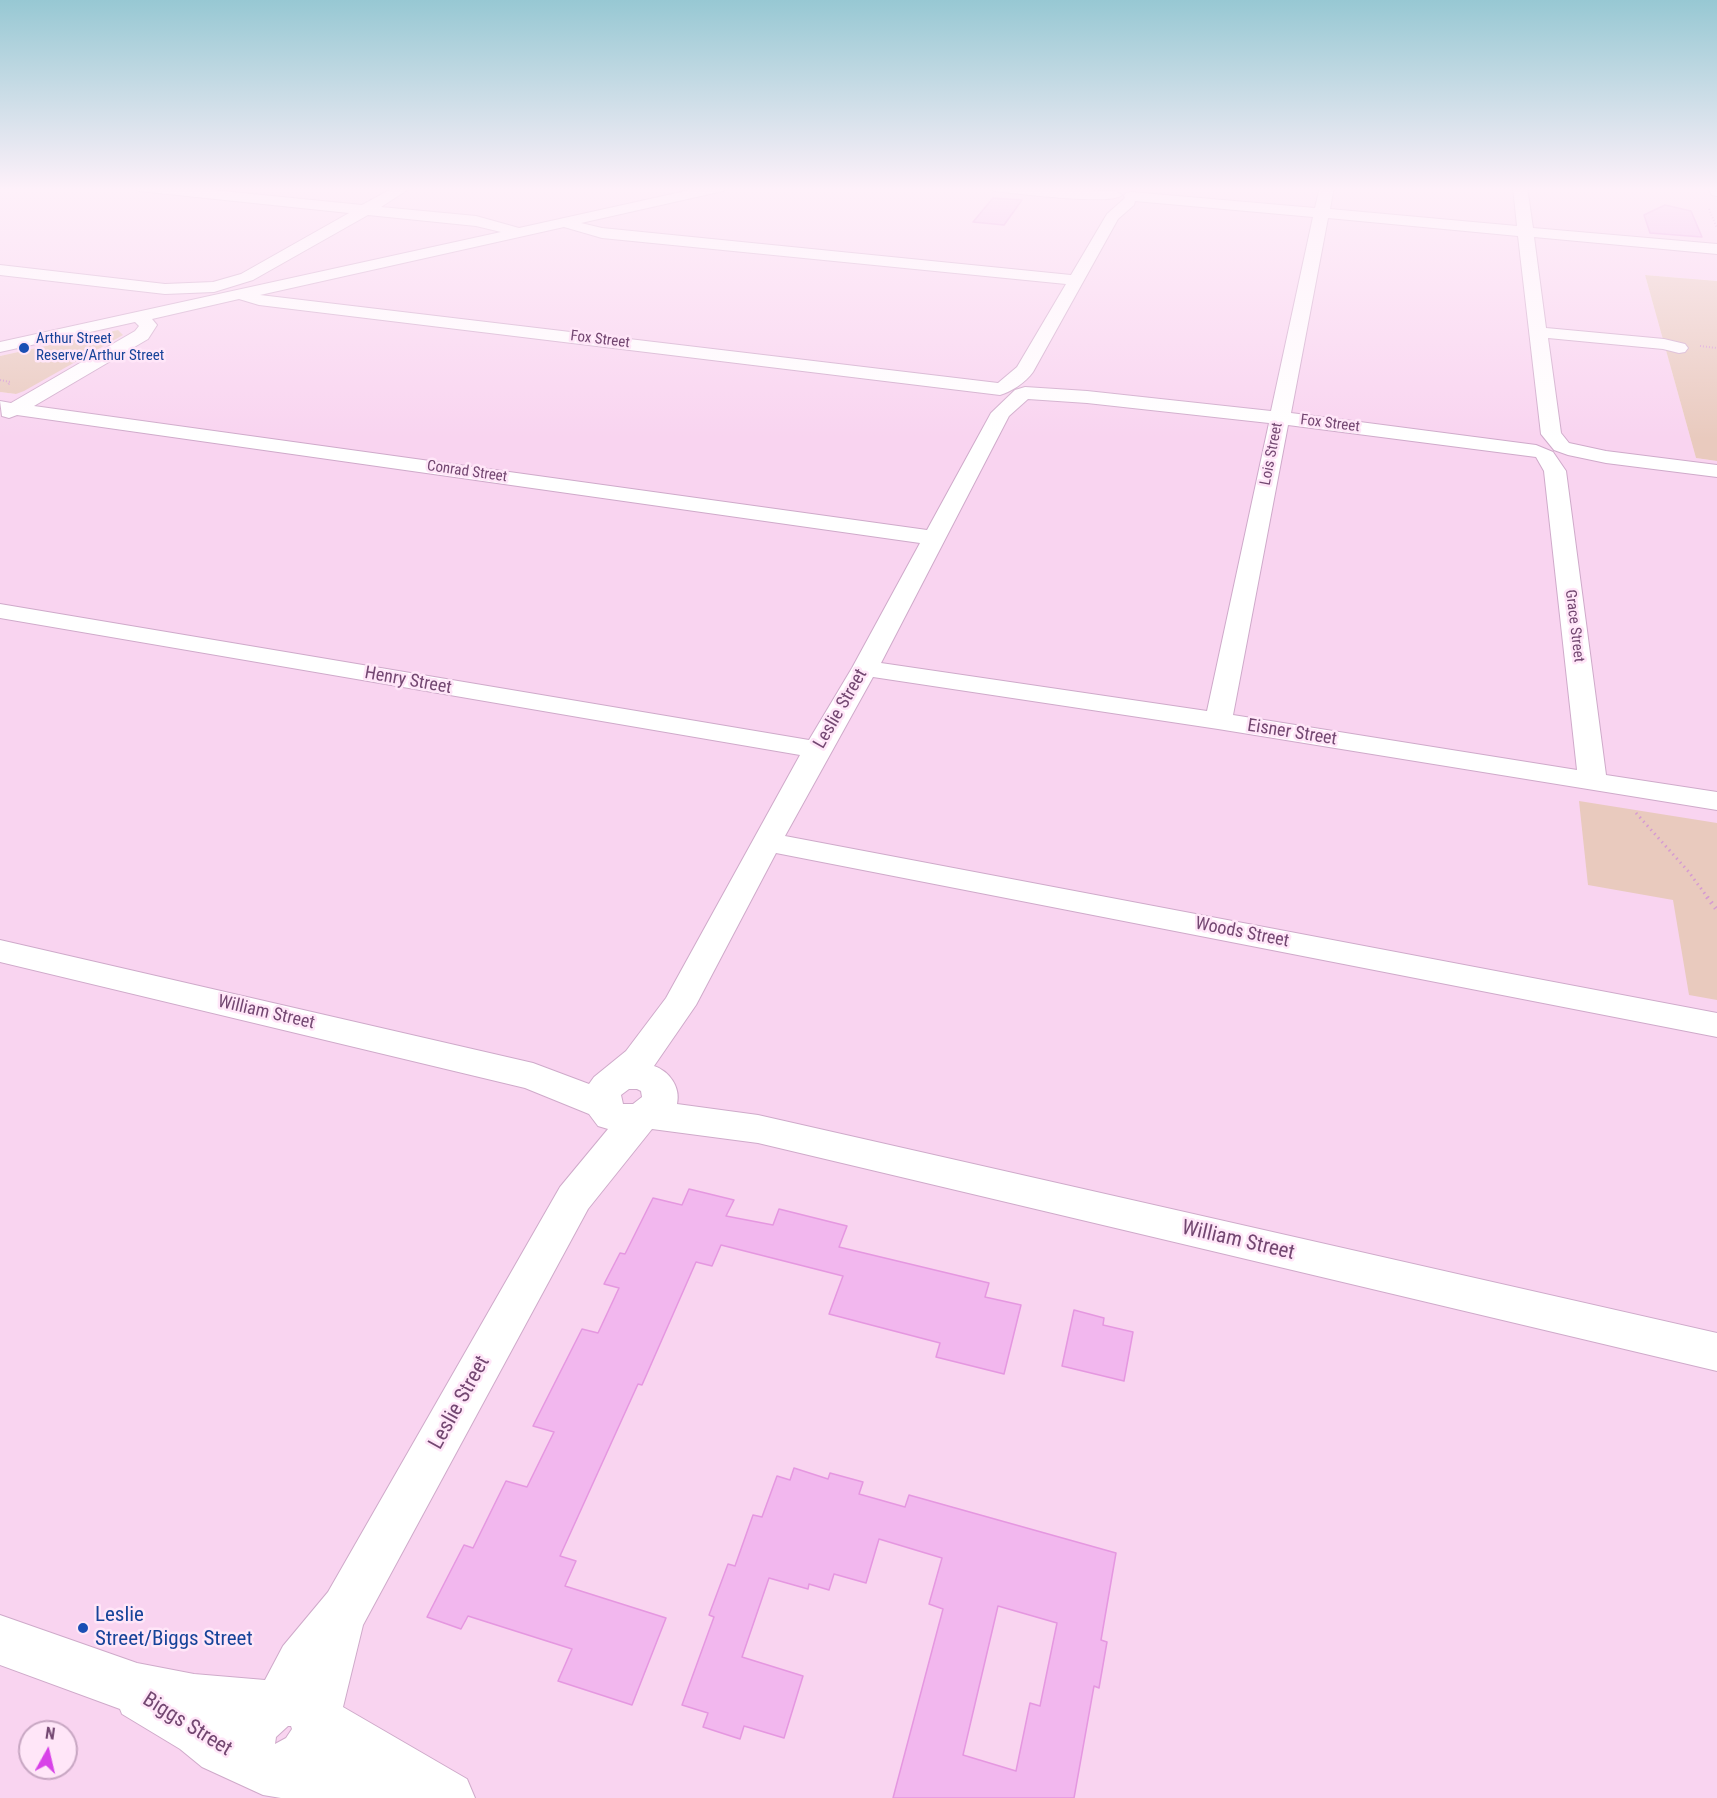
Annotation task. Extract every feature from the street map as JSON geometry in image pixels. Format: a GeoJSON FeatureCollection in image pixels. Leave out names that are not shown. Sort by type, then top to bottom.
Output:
{"type":"FeatureCollection","features":[{"type":"Feature","properties":{"kind":"street"},"geometry":{"type":"LineString","coordinates":[[8,271],[165,289],[204,289],[232,283],[258,271]]}},
{"type":"Feature","properties":{"kind":"street"},"geometry":{"type":"LineString","coordinates":[[0,347],[344,271]]}},
{"type":"Feature","properties":{"kind":"street"},"geometry":{"type":"LineString","coordinates":[[983,271],[1075,280]]}},
{"type":"Feature","properties":{"kind":"street","name":"Leslie Street"},"geometry":{"type":"LineString","coordinates":[[265,1768],[297,1764],[314,1744],[318,1732],[297,1710],[323,1680],[345,1609],[629,1099],[659,1063],[679,1005],[817,750],[866,668],[1014,389],[1080,271]]}},
{"type":"Feature","properties":{"kind":"street","name":"Lois Street"},"geometry":{"type":"LineString","coordinates":[[1218,721],[1310,271]]}},
{"type":"Feature","properties":{"kind":"street","name":"Grace Street"},"geometry":{"type":"LineString","coordinates":[[1530,271],[1593,781]]}},
{"type":"Feature","properties":{"kind":"street","name":"Fox Street"},"geometry":{"type":"LineString","coordinates":[[241,294],[259,300],[1717,471]]}},
{"type":"Feature","properties":{"kind":"street"},"geometry":{"type":"LineString","coordinates":[[4,411],[142,335],[148,325],[139,316]]}},
{"type":"Feature","properties":{"kind":"street"},"geometry":{"type":"LineString","coordinates":[[1537,332],[1664,344],[1679,348]]}},
{"type":"Feature","properties":{"kind":"street","name":"Conrad Street"},"geometry":{"type":"LineString","coordinates":[[4,411],[934,538]]}},
{"type":"Feature","properties":{"kind":"street","name":"Henry Street"},"geometry":{"type":"LineString","coordinates":[[0,610],[817,750]]}},
{"type":"Feature","properties":{"kind":"street","name":"Eisner Street"},"geometry":{"type":"LineString","coordinates":[[866,668],[1218,721],[1717,801]]}},
{"type":"Feature","properties":{"kind":"street","name":"Woods Street"},"geometry":{"type":"LineString","coordinates":[[766,842],[1717,1025]]}},
{"type":"Feature","properties":{"kind":"street","name":"William Street"},"geometry":{"type":"LineString","coordinates":[[0,951],[1717,1352]]}},
{"type":"Feature","properties":{"kind":"street","name":"Biggs Street"},"geometry":{"type":"LineString","coordinates":[[0,1640],[119,1683],[164,1694],[225,1704],[297,1710],[359,1744],[434,1792]]}},
{"type":"Feature","properties":{"kind":"street","name":"Biggs Street"},"geometry":{"type":"LineString","coordinates":[[119,1683],[198,1731],[220,1749],[265,1768],[434,1792]]}},
{"type":"Feature","properties":{"kind":"path"},"geometry":{"type":"LineString","coordinates":[[0,380],[10,382],[0,389]]}},
{"type":"Feature","properties":{"kind":"path"},"geometry":{"type":"LineString","coordinates":[[1631,805],[1645,825],[1688,871],[1717,910]]}},
{"type":"Feature","properties":{"kind":"shaded area"},"geometry":{"type":"Polygon","coordinates":[[[0,271],[1717,271],[1717,281],[1645,275],[1696,458],[1717,461],[1717,1798],[0,1798],[0,392],[16,394],[118,330],[0,356],[0,271]]]}},
{"type":"Feature","properties":{"kind":"shaded area"},"geometry":{"type":"Polygon","coordinates":[[[1645,275],[1717,281],[1717,461],[1696,458],[1645,275]]]}},
{"type":"Feature","properties":{"kind":"shaded area"},"geometry":{"type":"Polygon","coordinates":[[[118,330],[123,335],[24,391],[16,394],[0,392],[0,356],[118,330]]]}},
{"type":"Feature","properties":{"kind":"shaded area"},"geometry":{"type":"Polygon","coordinates":[[[1579,801],[1717,823],[1717,1000],[1689,995],[1673,900],[1588,885],[1579,801]]]}},
{"type":"Feature","properties":{"kind":"building"},"geometry":{"type":"Polygon","coordinates":[[[689,1189],[734,1200],[726,1216],[773,1225],[779,1209],[847,1226],[839,1247],[989,1283],[985,1297],[1021,1305],[1004,1374],[936,1357],[940,1343],[829,1314],[843,1276],[721,1245],[712,1266],[696,1262],[642,1385],[638,1384],[560,1556],[576,1561],[565,1586],[666,1618],[632,1705],[558,1681],[572,1649],[468,1616],[461,1629],[427,1617],[464,1545],[473,1548],[506,1481],[527,1487],[554,1432],[533,1426],[582,1329],[598,1333],[619,1288],[604,1284],[620,1253],[625,1254],[653,1198],[682,1205],[689,1189]]]}},
{"type":"Feature","properties":{"kind":"building"},"geometry":{"type":"Polygon","coordinates":[[[1074,1310],[1104,1318],[1103,1325],[1133,1332],[1124,1381],[1062,1366],[1074,1310]]]}},
{"type":"Feature","properties":{"kind":"building"},"geometry":{"type":"Polygon","coordinates":[[[794,1468],[828,1479],[830,1473],[863,1482],[859,1494],[905,1507],[909,1495],[1116,1553],[1101,1640],[1107,1642],[1099,1688],[1094,1686],[1074,1798],[893,1798],[943,1609],[929,1604],[942,1558],[879,1539],[866,1583],[834,1574],[829,1590],[809,1584],[808,1589],[769,1578],[742,1657],[803,1676],[784,1738],[744,1726],[740,1739],[703,1727],[708,1713],[682,1705],[714,1617],[709,1615],[728,1564],[735,1566],[753,1515],[762,1517],[777,1476],[790,1480],[794,1468]],[[998,1606],[963,1755],[1016,1771],[1030,1703],[1040,1706],[1057,1623],[998,1606]]]}},
{"type":"Feature","properties":{"kind":"place","name":"Arthur Street Reserve/Arthur Street"},"geometry":{"type":"Point","coordinates":[24,348]}},
{"type":"Feature","properties":{"kind":"place","name":"Leslie Street/Biggs Street"},"geometry":{"type":"Point","coordinates":[83,1628]}}]}
